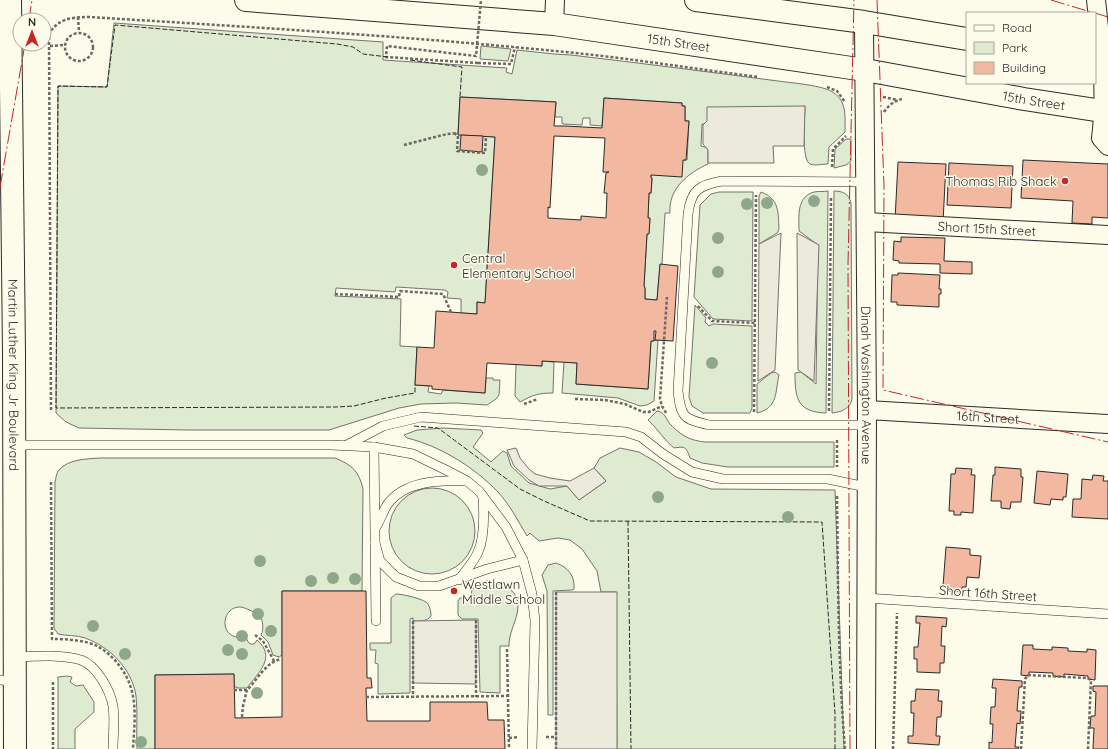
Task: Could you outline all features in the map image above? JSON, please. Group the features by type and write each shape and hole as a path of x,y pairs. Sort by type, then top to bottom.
{"main road":[{"name":"Martin Luther King Jr Boulevard","path":"10,0 5,63 7,352 13,445 7,483 14,657 7,680 15,749"},
{"name":"15th Street","path":"246,0 554,24 865,70 1024,99 1106,111"},
{"path":"696,0 864,22 966,39"}],"street":[{"path":"554,24 555,0"},
{"path":"1096,0 1106,111 1101,138 1108,146"},
{"name":"Dinah Washington Avenue","path":"864,22 867,417 866,749"},
{"name":"Short 15th Street","path":"866,222 1108,235"},
{"name":"16th Street","path":"867,417 1108,424"}],"lane":[{"path":"866,182 722,181 709,183 698,188 690,202 688,214 678,391 679,406 684,415 694,422 709,425 830,425 867,417"},
{"path":"346,445 383,426 421,417 626,432 641,437 663,454 692,472 723,479 837,480 866,487"},
{"path":"13,445 346,445 374,447 413,454 467,481 483,497 506,527 523,560 532,594 534,621 532,749"},
{"path":"374,447 376,621"},
{"path":"375,528 388,504 402,491 418,484 441,480 467,481"},
{"path":"459,580 478,551 483,533 483,497"},
{"path":"376,542 380,561 396,577 419,586 439,586 487,569 523,560"},
{"name":"Short 16th Street","path":"866,598 1108,614"},
{"path":"14,657 55,656 82,661 93,668 106,685 113,706 113,749"}],"path":[{"path":"481,0 476,56 387,46 386,57 511,64 515,47"},
{"path":"78,17 79,32"},
{"path":"52,30 64,20 78,17 346,34 566,52 759,77"},
{"path":"79,32 87,34 92,41 93,50 87,58 78,61 73,60 66,53 64,46 66,39 69,36 73,33 79,32"},
{"path":"52,46 64,46"},
{"path":"50,52 51,410"},
{"path":"825,86 837,91 845,103"},
{"path":"404,145 456,133 458,136 458,151 485,153 486,136"},
{"path":"845,749 842,717 838,589 837,438 830,439 831,181 833,149 849,134"},
{"path":"825,166 832,166"},
{"path":"754,425 756,181"},
{"path":"335,294 399,297 400,291 443,294 451,312"},
{"path":"667,293 660,399 668,416"},
{"path":"667,301 694,302 712,321 755,323"},
{"path":"524,404 538,398"},
{"path":"575,399 604,400 625,404 643,412 648,412 662,406"},
{"path":"51,482 52,639"},
{"path":"556,592 556,749"},
{"path":"893,749 897,600"},
{"path":"476,620 476,697"},
{"path":"413,621 413,697"},
{"path":"255,634 263,641 274,661"},
{"path":"507,648 509,749"},
{"path":"242,717 247,690 269,664 281,659"},
{"path":"1021,749 1025,679 1028,675 1030,675 1087,678 1091,680 1088,749"},
{"path":"53,682 53,749"},
{"path":"234,690 247,690"},
{"path":"366,697 507,696"}],"green space":[{"path":"114,23 383,42 383,60 507,68 506,72 512,74 517,50 597,58 807,85 829,90 838,97 844,110 845,132 829,147 828,164 814,165 807,161 805,155 805,106 707,121 705,124 702,124 701,146 708,150 708,164 687,177 672,196 670,213 665,213 662,264 660,265 657,300 645,299 644,286 647,234 649,233 650,219 648,218 649,193 651,193 652,179 651,175 683,160 687,160 689,121 685,121 685,106 682,106 682,103 604,98 602,126 590,125 590,118 583,118 582,125 563,124 562,117 555,117 556,102 460,97 458,134 495,137 485,303 477,302 477,314 461,313 461,299 447,298 448,292 445,290 396,287 395,292 336,288 335,296 401,299 400,346 417,347 415,385 429,386 428,392 441,394 443,390 485,393 486,378 493,378 493,380 500,380 499,395 496,399 487,405 456,403 421,404 399,408 329,430 79,428 66,422 56,413 58,86 107,87"},
{"path":"481,46 511,49 508,61 480,59"},
{"path":"846,139 851,139 851,161 846,165 834,168 835,149"},
{"path":"828,191 826,413 809,410 803,406 797,396 795,373 801,372 816,384 818,245 799,231 800,208 804,198 808,195 816,192"},
{"path":"834,191 845,194 849,197 851,203 852,399 847,408 839,412 832,413"},
{"path":"719,192 753,192 752,321 713,319 694,297 700,205 711,194"},
{"path":"761,192 772,198 777,207 779,230 777,233 759,244 759,196"},
{"path":"695,305 706,318 705,322 709,326 713,324 752,326 752,408 750,413 703,413 692,406 689,397"},
{"path":"658,340 654,401 647,405 640,406 618,398 562,393 564,362 577,363 576,384 648,389 651,341"},
{"path":"542,361 554,362 553,393 543,393 520,402 515,396 516,364 542,366"},
{"path":"775,372 779,375 776,394 772,404 764,411 757,413 757,384 771,373"},
{"path":"657,411 664,414 670,424 683,435 698,441 834,442 834,467 728,467 702,463 690,458 685,448 674,448 667,442 648,420"},
{"path":"443,428 481,430 483,433 473,447 491,462 503,451 507,453 511,466 529,483 550,489 567,486 579,500 606,481 594,468 600,458 620,448 639,452 656,462 676,477 711,489 835,490 844,749 617,749 616,592 601,592 597,571 582,549 570,540 558,538 539,541 530,533 527,536 514,513 489,483 467,466 444,452 432,446 407,438 404,435 417,430"},
{"path":"335,458 354,469 363,489 362,591 282,591 282,655 279,657 273,655 268,642 261,635 263,625 260,615 242,607 233,608 226,618 225,624 227,630 230,634 237,637 246,637 248,642 251,644 254,644 257,640 263,646 265,653 266,659 264,665 247,688 234,687 234,674 155,675 155,749 137,749 136,696 134,686 125,668 103,647 82,637 58,634 54,628 55,482 57,474 63,466 72,462 84,459"},
{"path":"432,488 448,492 462,501 471,515 475,531 471,547 462,561 448,570 432,574 416,570 402,561 393,547 389,531 393,515 402,501 416,492"},
{"path":"556,563 564,567 570,573 574,584 574,589 553,591 553,715 548,715 547,591 542,575 548,565"},
{"path":"488,581 509,589 517,598 518,604 509,646 500,646 500,693 480,692 478,619 462,619 458,615 458,601 460,598 471,597 472,589 482,582"},
{"path":"396,594 423,600 428,604 431,611 431,616 423,621 413,621 413,618 410,619 410,693 378,694 378,664 375,663 376,650 370,650 370,643 391,643 391,598"},
{"path":"58,677 72,677 70,682 76,686 83,685 94,702 94,712 75,729 75,749 58,749"}],"shaded area":[{"path":"805,106 804,146 773,146 774,163 708,163 708,150 703,144 703,125 707,121 707,107"},
{"path":"781,233 775,370 758,381 759,244"},
{"path":"797,233 819,245 814,381 798,370"},
{"path":"516,448 520,458 535,474 570,481 594,468 606,481 579,500 567,486 539,486 529,480 514,466 507,450"},
{"path":"556,592 617,592 617,749 556,749"},
{"path":"476,620 476,684 413,683 413,621"}],"building":[{"path":"460,97 556,102 554,126 602,128 604,98 682,103 682,106 685,106 685,121 689,121 686,160 683,160 682,177 651,175 651,193 649,193 648,218 650,218 649,234 647,234 644,286 645,299 657,300 660,264 678,266 673,341 655,340 656,331 654,331 654,341 651,341 648,389 576,384 577,363 542,361 542,366 487,363 485,393 432,389 432,386 415,385 417,347 434,348 436,311 477,314 477,302 485,303 495,137 458,135","holes":["554,136 605,138 603,172 609,172 606,173 604,193 607,193 606,218 581,216 581,220 548,218 548,207 550,208"]},
{"path":"461,135 483,136 482,152 460,150"},
{"name":"Thomas Rib Shack","path":"1023,160 1108,164 1108,218 1092,217 1092,224 1072,223 1073,201 1021,198"},
{"path":"898,162 946,164 943,222 895,220"},
{"path":"949,163 1013,166 1011,208 947,205"},
{"path":"901,237 945,238 944,261 972,262 972,274 940,273 940,264 899,263 899,261 893,260 894,241 901,242"},
{"path":"898,273 940,275 939,289 941,289 941,294 939,294 939,307 897,305 897,302 891,302 892,275 898,275"},
{"path":"995,467 1021,469 1021,477 1023,477 1021,502 1011,502 1010,509 1001,508 1001,501 991,501"},
{"path":"956,468 972,469 971,475 975,475 973,513 961,512 961,515 954,515 954,511 949,511 951,474 955,474"},
{"path":"1037,471 1068,474 1066,497 1063,497 1063,500 1051,499 1050,505 1034,503"},
{"path":"1093,475 1104,476 1103,481 1108,481 1108,519 1072,517 1073,499 1081,499 1082,479 1092,480"},
{"path":"946,547 970,549 970,555 981,556 979,578 967,577 966,587 962,587 962,592 947,591 947,586 943,586"},
{"path":"282,591 366,591 367,678 371,678 372,688 366,688 367,721 430,721 430,702 487,702 488,720 504,720 505,749 155,749 155,675 234,674 235,718 282,717"},
{"path":"916,616 947,618 946,627 942,626 941,646 945,646 944,663 940,663 940,673 917,672 917,659 914,659 914,647 918,647 920,623 916,623"},
{"path":"1023,645 1033,645 1033,649 1052,650 1052,647 1068,648 1068,651 1087,652 1087,649 1096,650 1095,680 1088,679 1088,676 1064,674 1064,677 1053,676 1053,673 1029,672 1029,676 1021,675"},
{"path":"993,679 1022,681 1022,687 1019,687 1017,711 1021,711 1020,724 1017,723 1015,747 1019,747 1018,749 989,749 989,742 992,743 993,724 990,724 991,707 995,707 996,688 992,688"},
{"path":"1093,686 1108,686 1108,749 1093,749 1094,728 1090,728 1091,716 1095,716 1096,692 1093,691"},
{"path":"916,689 939,690 938,701 942,701 941,717 937,717 936,736 940,736 939,745 908,743 908,736 913,736 914,713 911,713 911,701 915,701"}],"fence":[{"path":"388,57 363,54 353,47 337,44 115,25 107,87 58,86 56,408 354,406 415,393 415,385"},
{"path":"410,60 462,67 460,97"},
{"path":"414,426 438,428 520,489 590,521 822,522 835,714 835,749"},
{"path":"628,521 631,749"}],"power":[{"path":"30,12 32,0"},
{"path":"850,749 848,264 854,0"},
{"path":"877,0 884,186 883,390 1108,442"},
{"path":"1051,0 1091,12"},
{"path":"1096,13 1108,17"},
{"path":"0,187 24,52"}],"place":[{"name":"Thomas Rib Shack","path":"1065,181"},
{"name":"Central Elementary School","path":"454,265"},
{"name":"Westlawn Middle School","path":"454,591"}]}
